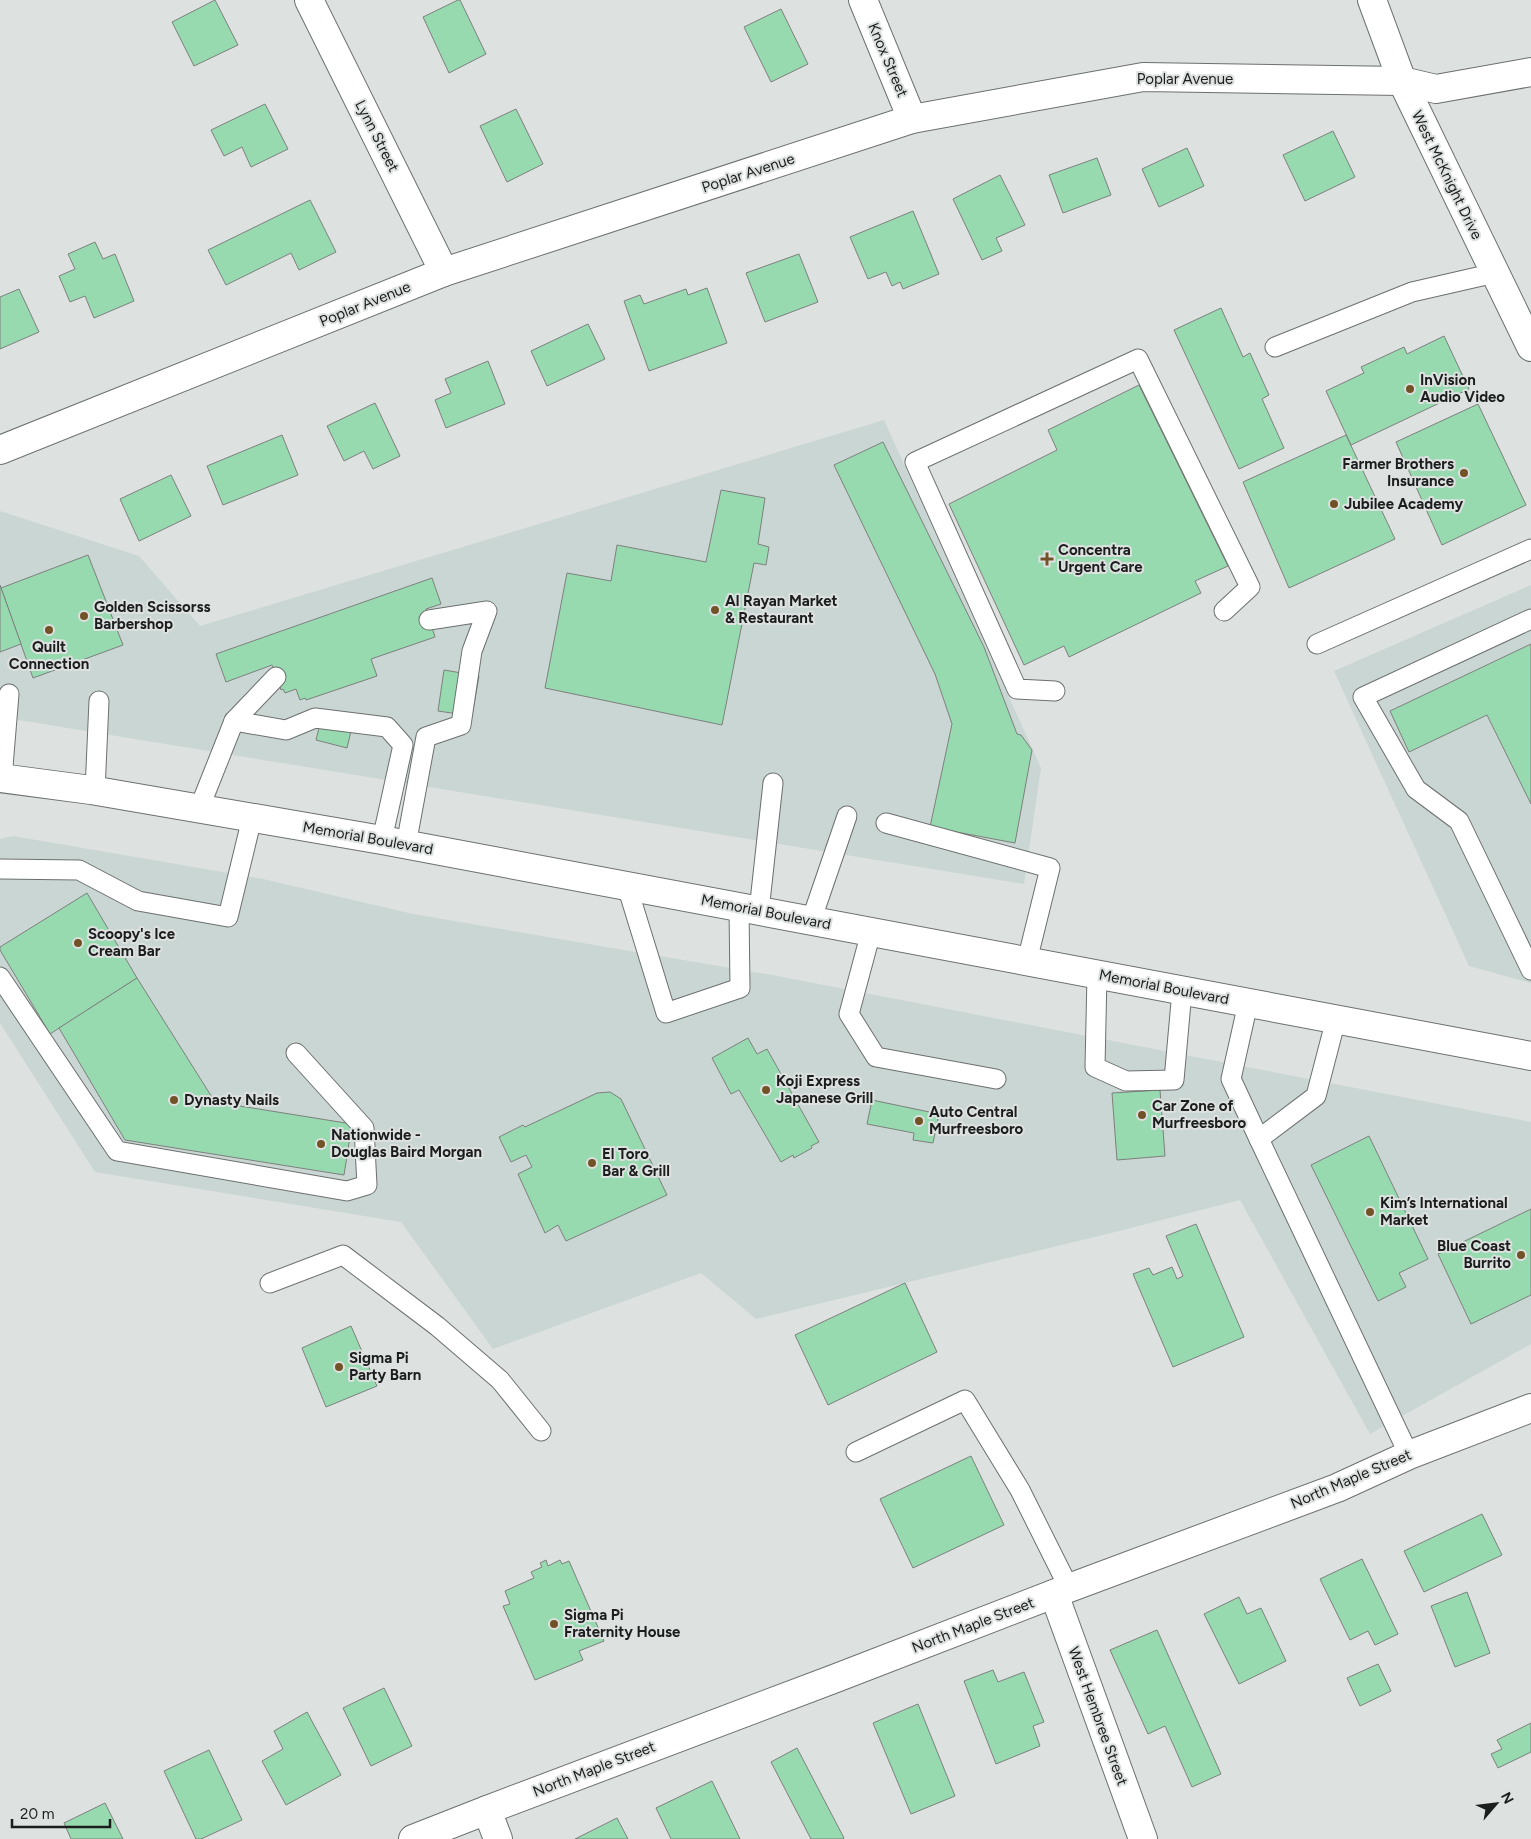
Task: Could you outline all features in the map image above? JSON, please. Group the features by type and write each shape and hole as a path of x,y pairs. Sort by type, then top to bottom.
{"street":[{"name":"Lynn Street","path":"309,0 444,272"},
{"name":"Knox Street","path":"863,0 912,119"},
{"name":"West McKnight Drive","path":"1372,0 1402,81 1531,347"},
{"name":"Poplar Avenue","path":"0,450 444,272 912,119 1143,77 1402,81 1436,89 1531,72"},
{"name":"Memorial Boulevard","path":"1,778 95,791 394,843 1531,1056"},
{"name":"North Maple Street","path":"413,1839 1337,1488 1409,1455 1531,1408"},
{"name":"West Hembree Street","path":"1062,1591 1143,1839"},
{"path":"487,1810 498,1839"}],"lane":[{"path":"1275,348 1412,292 1495,273"},
{"path":"1055,691 1017,688 915,462 1138,359 1250,587 1224,611"},
{"path":"1317,644 1531,549"},
{"path":"394,843 426,737 461,725 472,651 487,611 429,620"},
{"path":"1531,619 1363,697 1416,789 1459,821 1531,970"},
{"path":"199,809 234,721 276,677"},
{"path":"1,778 9,694"},
{"path":"95,791 99,701"},
{"path":"234,721 286,730 315,718 387,727 403,746 394,843"},
{"path":"627,886 666,1013 740,988 749,909 773,783"},
{"path":"811,920 847,816"},
{"path":"0,869 79,870 138,901 228,917 252,818"},
{"path":"886,823 1050,868 1027,961"},
{"path":"871,932 849,1014 876,1056 996,1079"},
{"path":"1097,974 1095,1067 1126,1081 1174,1080 1182,991"},
{"path":"0,977 117,1151 347,1192 366,1185 364,1128 296,1053"},
{"path":"1248,1003 1231,1079 1409,1455"},
{"path":"1260,1139 1316,1096 1336,1019"},
{"path":"270,1283 343,1255 437,1326 500,1380 541,1431"},
{"path":"856,1452 965,1400 1020,1490 1062,1591"}],"shaded area":[{"path":"884,420 1041,768 1024,884 0,717 0,511 139,556 200,626"},
{"path":"1531,585 1531,983 1469,966 1334,671"},
{"path":"13,836 263,879 413,914 772,975 1531,1122 1531,1344 1370,1434 1240,1200 756,1319 701,1273 493,1349 401,1222 95,1172 0,1023 0,839"}],"building":[{"path":"215,0 238,45 194,66 172,22"},
{"path":"460,0 486,54 449,73 423,17"},
{"path":"781,9 808,64 771,82 744,27"},
{"path":"265,104 288,149 251,167 242,147 224,156 211,130"},
{"path":"516,109 543,164 507,182 480,126"},
{"path":"1333,131 1355,177 1305,201 1283,155"},
{"path":"1187,148 1204,186 1159,207 1142,169"},
{"path":"1097,158 1111,195 1063,213 1049,175"},
{"path":"1000,175 1025,225 996,238 1002,251 982,260 953,199"},
{"path":"310,200 336,252 299,270 291,253 226,285 208,250"},
{"path":"913,211 939,274 903,289 900,282 892,286 886,272 868,279 850,237"},
{"path":"95,242 103,259 115,254 134,301 94,318 85,296 70,302 59,276 75,269 68,254"},
{"path":"799,254 818,302 765,322 746,273"},
{"path":"707,288 727,343 649,371 624,301 640,295 644,304 686,289 688,295"},
{"path":"19,289 39,332 0,349 0,297"},
{"path":"1221,308 1243,357 1250,353 1269,395 1262,399 1284,448 1239,469 1174,330"},
{"path":"588,324 605,359 547,386 531,351"},
{"path":"1444,336 1469,389 1351,445 1326,391 1364,373 1361,367 1404,347 1407,354"},
{"path":"488,361 505,404 446,428 435,400 451,393 445,379"},
{"path":"1139,385 1228,566 1195,581 1201,593 1069,657 1064,646 1024,665 949,504 1057,450 1048,430"},
{"path":"375,403 400,456 373,469 364,451 344,461 327,426"},
{"path":"1478,404 1526,505 1442,545 1396,442"},
{"path":"282,435 298,475 223,505 207,466"},
{"path":"1346,435 1395,539 1289,588 1243,482"},
{"path":"883,442 984,647 1017,734 1021,735 1032,750 1015,843 930,827 952,724 935,674 834,465"},
{"path":"171,475 191,516 139,541 120,499"},
{"path":"721,490 765,498 758,544 769,547 766,565 754,563 722,725 545,688 567,573 611,581 617,545 706,562"},
{"path":"88,555 123,645 33,678 1,588"},
{"path":"432,578 441,604 426,609 435,637 371,659 377,676 306,700 305,698 300,700 296,689 285,693 283,689 281,690 272,665 226,682 216,654"},
{"path":"0,585 21,644 0,652"},
{"path":"1531,644 1531,804 1487,715 1409,752 1390,711"},
{"path":"444,670 479,676 472,716 438,711"},
{"path":"323,712 354,718 347,748 316,740"},
{"path":"87,893 137,978 50,1034 0,947"},
{"path":"137,978 215,1102 352,1124 344,1175 125,1140 59,1028"},
{"path":"748,1038 757,1054 767,1049 819,1142 794,1158 793,1155 781,1162 739,1090 731,1094 712,1058"},
{"path":"1160,1090 1165,1156 1117,1160 1112,1093"},
{"path":"610,1092 621,1099 667,1195 566,1241 558,1225 545,1233 518,1174 532,1167 526,1155 511,1162 499,1137 523,1125 525,1127 597,1093"},
{"path":"872,1100 939,1114 933,1143 913,1140 914,1133 867,1124"},
{"name":"Kim’s International Market","path":"1369,1136 1428,1259 1399,1273 1406,1287 1378,1301 1311,1165"},
{"path":"1531,1209 1531,1295 1471,1324 1438,1254"},
{"path":"1196,1224 1244,1337 1173,1367 1133,1274 1149,1268 1153,1275 1172,1267 1177,1279 1183,1276 1166,1236"},
{"path":"905,1283 937,1352 828,1405 795,1335"},
{"name":"Sigma Pi Party Barn","path":"351,1326 377,1386 326,1407 302,1348"},
{"path":"971,1456 1004,1525 913,1568 880,1499"},
{"path":"1482,1514 1502,1555 1424,1592 1404,1551"},
{"path":"1362,1559 1398,1634 1375,1645 1368,1631 1350,1640 1320,1579"},
{"name":"Sigma Pi Fraternity House","path":"546,1560 548,1566 560,1560 562,1564 569,1561 604,1641 579,1651 583,1660 535,1680 503,1606 510,1604 505,1591 534,1578 531,1572 542,1567 540,1563"},
{"path":"1467,1592 1490,1653 1455,1667 1431,1606"},
{"path":"1239,1597 1247,1614 1261,1608 1286,1661 1239,1684 1204,1614"},
{"path":"1157,1630 1221,1774 1192,1787 1165,1726 1148,1734 1110,1650"},
{"path":"1378,1664 1391,1691 1360,1706 1347,1678"},
{"path":"993,1670 998,1682 1024,1672 1044,1722 1033,1726 1040,1746 996,1764 964,1681"},
{"path":"384,1688 412,1746 371,1766 343,1708"},
{"path":"918,1704 955,1796 911,1814 873,1723"},
{"path":"307,1712 341,1775 286,1805 262,1761 283,1749 274,1731"},
{"path":"1531,1723 1531,1752 1498,1768 1491,1754 1502,1749 1497,1740"},
{"path":"797,1748 843,1839 811,1839 771,1762"},
{"path":"209,1750 242,1820 201,1839 196,1839 164,1771"},
{"path":"712,1781 740,1839 671,1839 656,1808"},
{"path":"105,1803 123,1839 71,1839 64,1823"},
{"path":"617,1818 628,1839 575,1839"}],"place":[{"name":"InVision Audio Video","path":"1410,389"},
{"name":"Farmer Brothers Insurance","path":"1464,473"},
{"name":"Jubilee Academy","path":"1334,504"},
{"name":"Concentra Urgent Care","path":"1047,559"},
{"name":"Al Rayan Market & Restaurant","path":"715,610"},
{"name":"Golden Scissorss Barbershop","path":"84,616"},
{"name":"Quilt Connection","path":"49,630"},
{"name":"Scoopy's Ice Cream Bar","path":"78,943"},
{"name":"Koji Express Japanese Grill","path":"766,1090"},
{"name":"Dynasty Nails","path":"174,1100"},
{"name":"Car Zone of Murfreesboro","path":"1142,1115"},
{"name":"Auto Central Murfreesboro","path":"919,1121"},
{"name":"Nationwide - Douglas Baird Morgan","path":"321,1144"},
{"name":"El Toro Bar & Grill","path":"592,1163"},
{"name":"Kim’s International Market","path":"1370,1212"},
{"name":"Blue Coast Burrito","path":"1521,1255"},
{"name":"Sigma Pi Party Barn","path":"339,1367"},
{"name":"Sigma Pi Fraternity House","path":"554,1624"}]}
